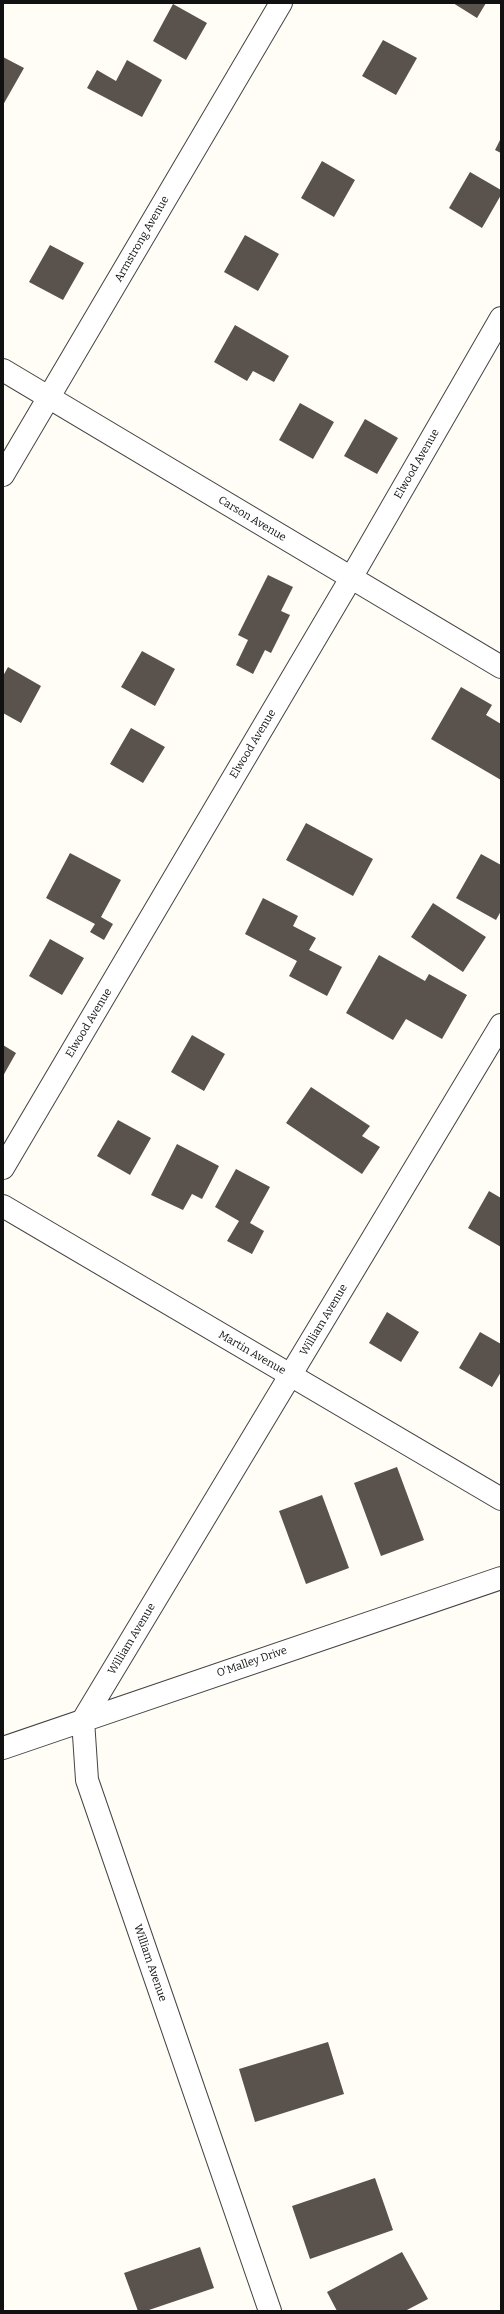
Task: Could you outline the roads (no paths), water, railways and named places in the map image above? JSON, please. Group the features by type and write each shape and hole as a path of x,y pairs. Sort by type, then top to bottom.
{"street":[{"name":"Armstrong Avenue","path":"3,475 281,3"},
{"name":"Elwood Avenue","path":"3,1168 351,578 501,318"},
{"name":"Carson Avenue","path":"3,370 501,667"},
{"name":"William Avenue","path":"270,2311 87,1780 83,1720 501,1025"},
{"name":"Martin Avenue","path":"3,1206 501,1499"},
{"name":"O'Malley Drive","path":"3,1748 501,1578"}]}
